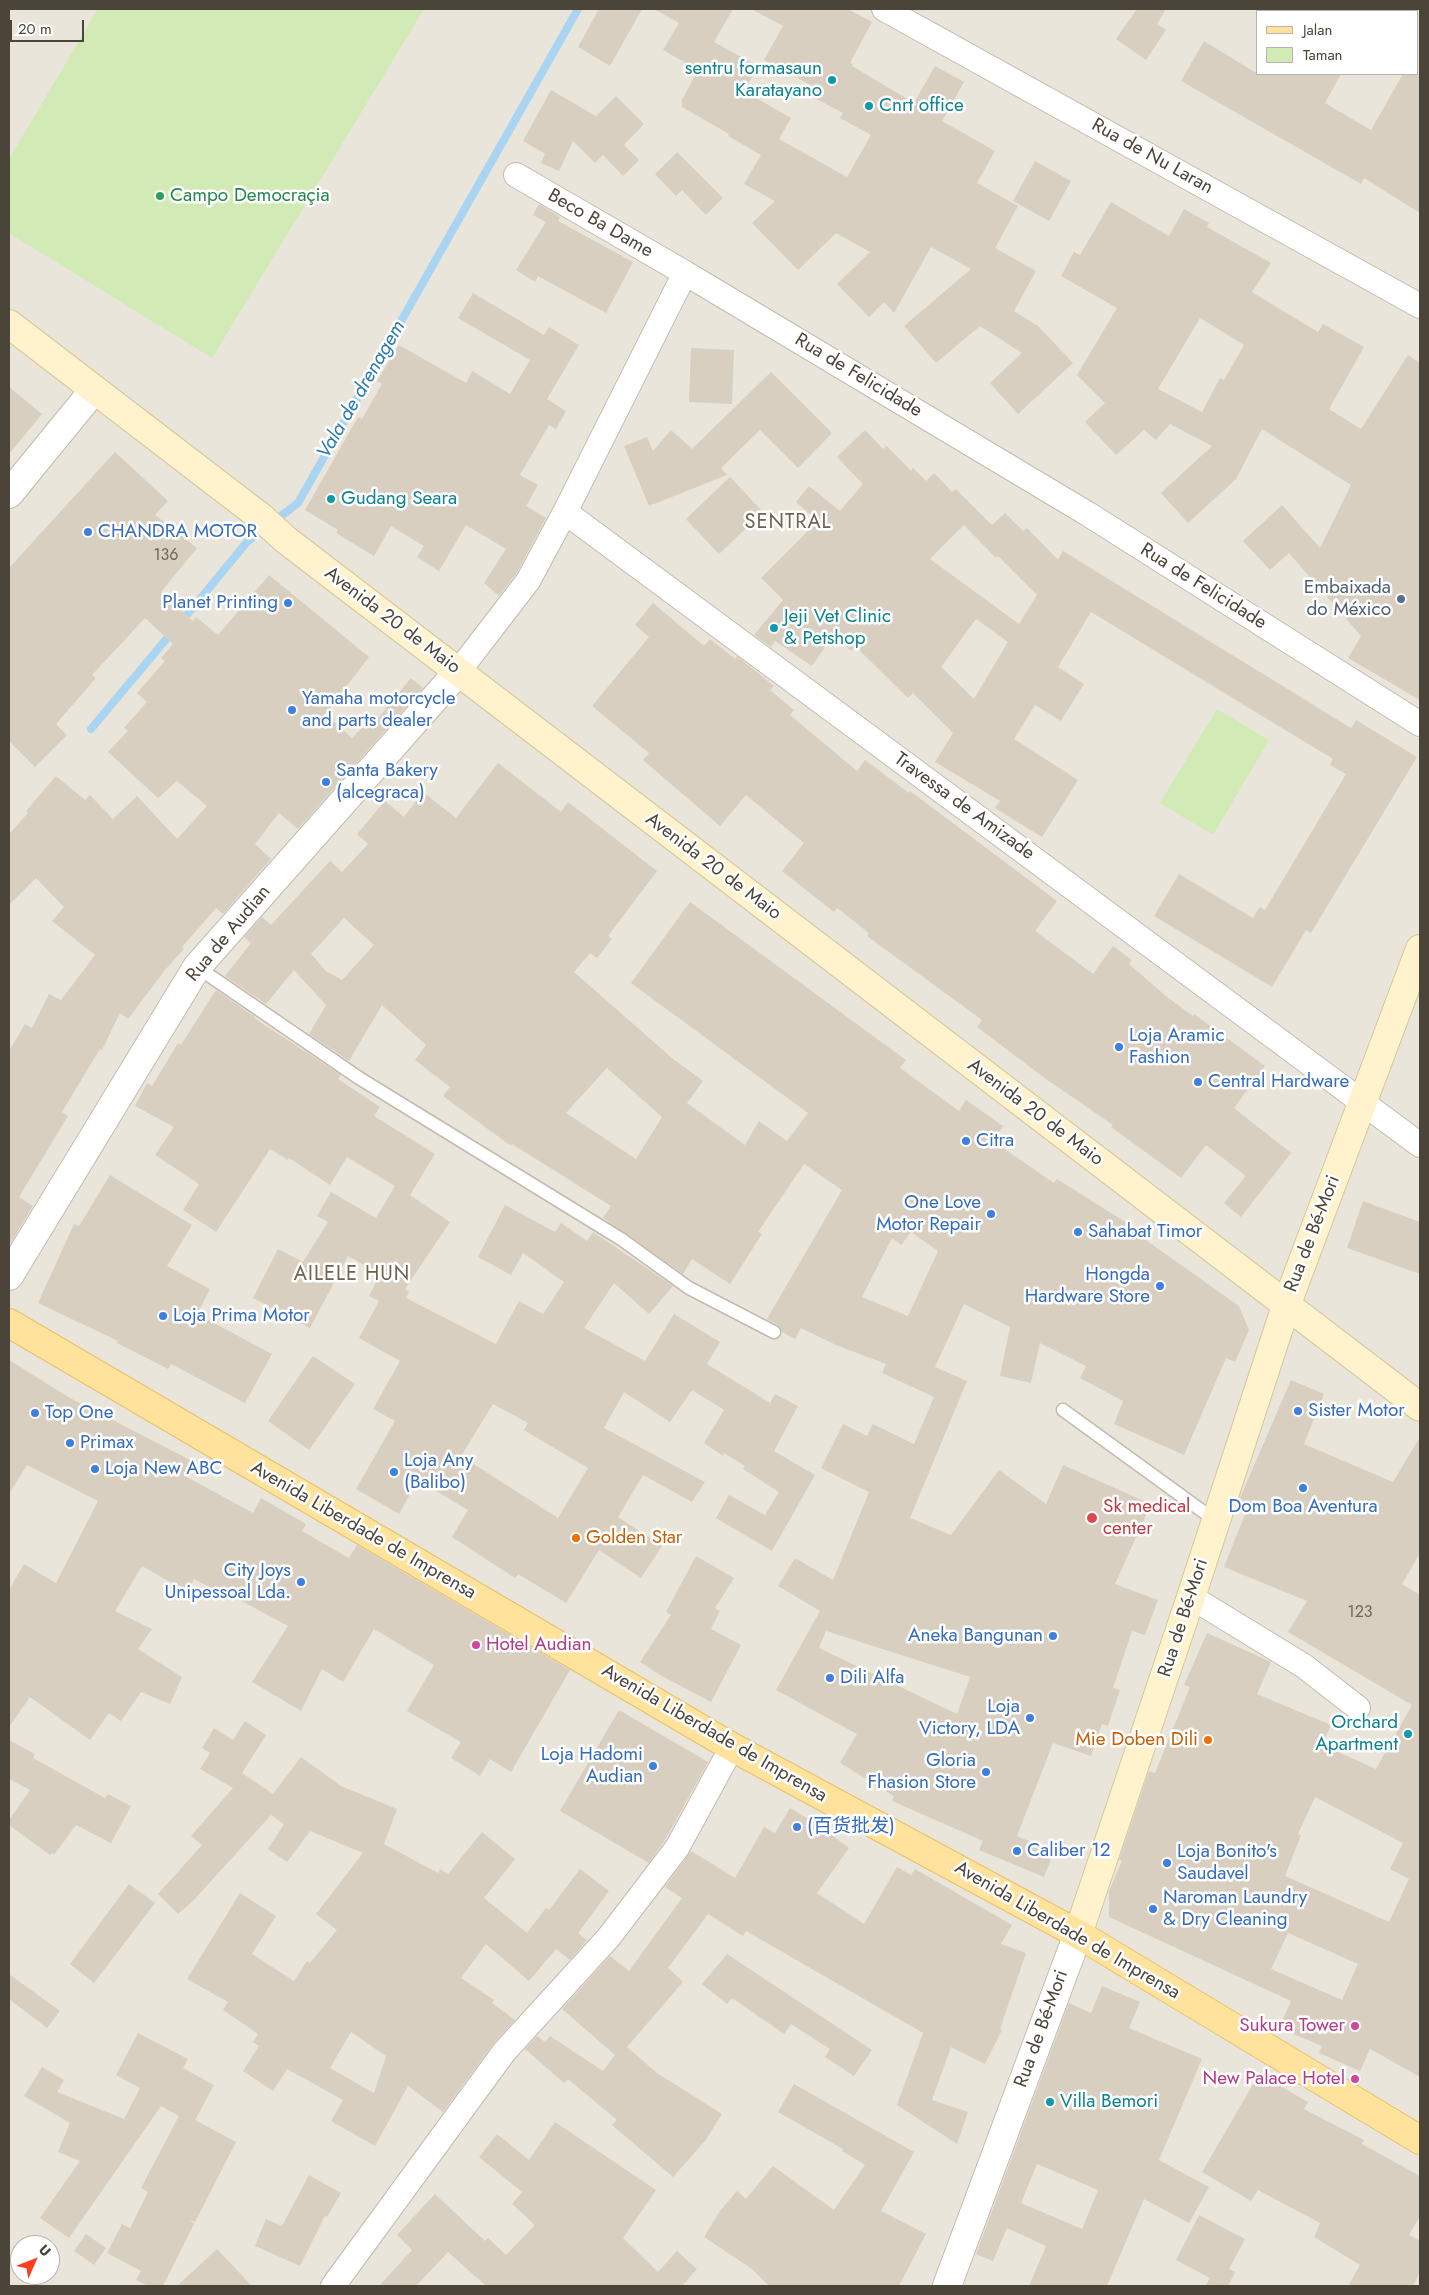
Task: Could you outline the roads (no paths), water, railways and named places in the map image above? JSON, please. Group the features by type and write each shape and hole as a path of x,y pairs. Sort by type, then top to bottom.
{"main road":[{"name":"Avenida 20 de Maio","path":"9,324 262,518 286,540 1420,1407"},
{"name":"Rua de Bé-Mori","path":"1078,1934 1192,1597 1286,1306 1420,949"},
{"name":"Avenida Liberdade de Imprensa","path":"9,1323 732,1747 1078,1934 1420,2140"}],"street":[{"name":"Rua de Nu Laran","path":"884,9 1420,306"},
{"name":"Beco Ba Dame","path":"516,175 685,273"},
{"path":"458,672 528,581 565,512 685,273"},
{"name":"Rua de Felicidade","path":"685,273 1088,514 1420,724"},
{"path":"9,494 94,390"},
{"name":"Travessa de Amizade","path":"565,512 1420,1144"},
{"name":"Rua de Audian","path":"9,1276 197,967 458,672"},
{"path":"1192,1597 1304,1666 1358,1708"},
{"path":"333,2286 504,2052 609,1936 677,1848 732,1747"},
{"name":"Rua de Bé-Mori","path":"947,2286 1078,1934"}],"lane":[{"path":"197,967 359,1078 621,1239 689,1288 774,1332"},
{"path":"1063,1410 1216,1521"}],"waterway":[{"name":"Vala de drenagem","path":"181,622 247,542 298,503 578,9"},
{"name":"Vala de drenagem","path":"91,729 173,631"}],"place":[{"name":"sentru formasaun Karatayano","path":"832,80"},
{"name":"Cnrt office","path":"869,106"},
{"name":"Campo Democraçia","path":"160,196"},
{"name":"Gudang Seara","path":"331,499"},
{"name":"CHANDRA MOTOR","path":"88,532"},
{"name":"Embaixada do México","path":"1401,599"},
{"name":"Planet Printing","path":"288,603"},
{"name":"Jeji Vet Clinic & Petshop","path":"774,628"},
{"name":"Yamaha motorcycle and parts dealer","path":"292,710"},
{"name":"Santa Bakery (alcegraca)","path":"326,782"},
{"name":"Loja Aramic Fashion","path":"1119,1047"},
{"name":"Central Hardware","path":"1198,1082"},
{"name":"Citra","path":"966,1141"},
{"name":"One Love Motor Repair","path":"991,1214"},
{"name":"Sahabat Timor","path":"1078,1232"},
{"name":"Hongda Hardware Store","path":"1160,1286"},
{"name":"Loja Prima Motor","path":"163,1316"},
{"name":"Sister Motor","path":"1298,1411"},
{"name":"Top One","path":"35,1413"},
{"name":"Primax","path":"70,1443"},
{"name":"Loja New ABC","path":"95,1469"},
{"name":"Loja Any (Balibo)","path":"394,1472"},
{"name":"Dom Boa Aventura","path":"1303,1488"},
{"name":"Sk medical center","path":"1092,1518"},
{"name":"Golden Star","path":"576,1538"},
{"name":"City Joys Unipessoal Lda.","path":"301,1582"},
{"name":"Aneka Bangunan","path":"1053,1636"},
{"name":"Hotel Audian","path":"476,1645"},
{"name":"Dili Alfa","path":"830,1678"},
{"name":"Loja Victory, LDA","path":"1030,1718"},
{"name":"Orchard Apartment","path":"1408,1734"},
{"name":"Mie Doben Dili","path":"1208,1740"},
{"name":"Loja Hadomi Audian","path":"653,1766"},
{"name":"Gloria Fhasion Store","path":"986,1772"},
{"name":"(百货批发)","path":"797,1827"},
{"name":"Caliber 12","path":"1017,1851"},
{"name":"Loja Bonito's Saudavel","path":"1167,1863"},
{"name":"Naroman Laundry & Dry Cleaning","path":"1153,1909"},
{"name":"Sukura Tower","path":"1355,2026"},
{"name":"New Palace Hotel","path":"1355,2079"},
{"name":"Villa Bemori","path":"1050,2102"}],"district":[{"name":"SENTRAL","path":"788,523"},
{"name":"AILELE HUN","path":"352,1275"}]}
